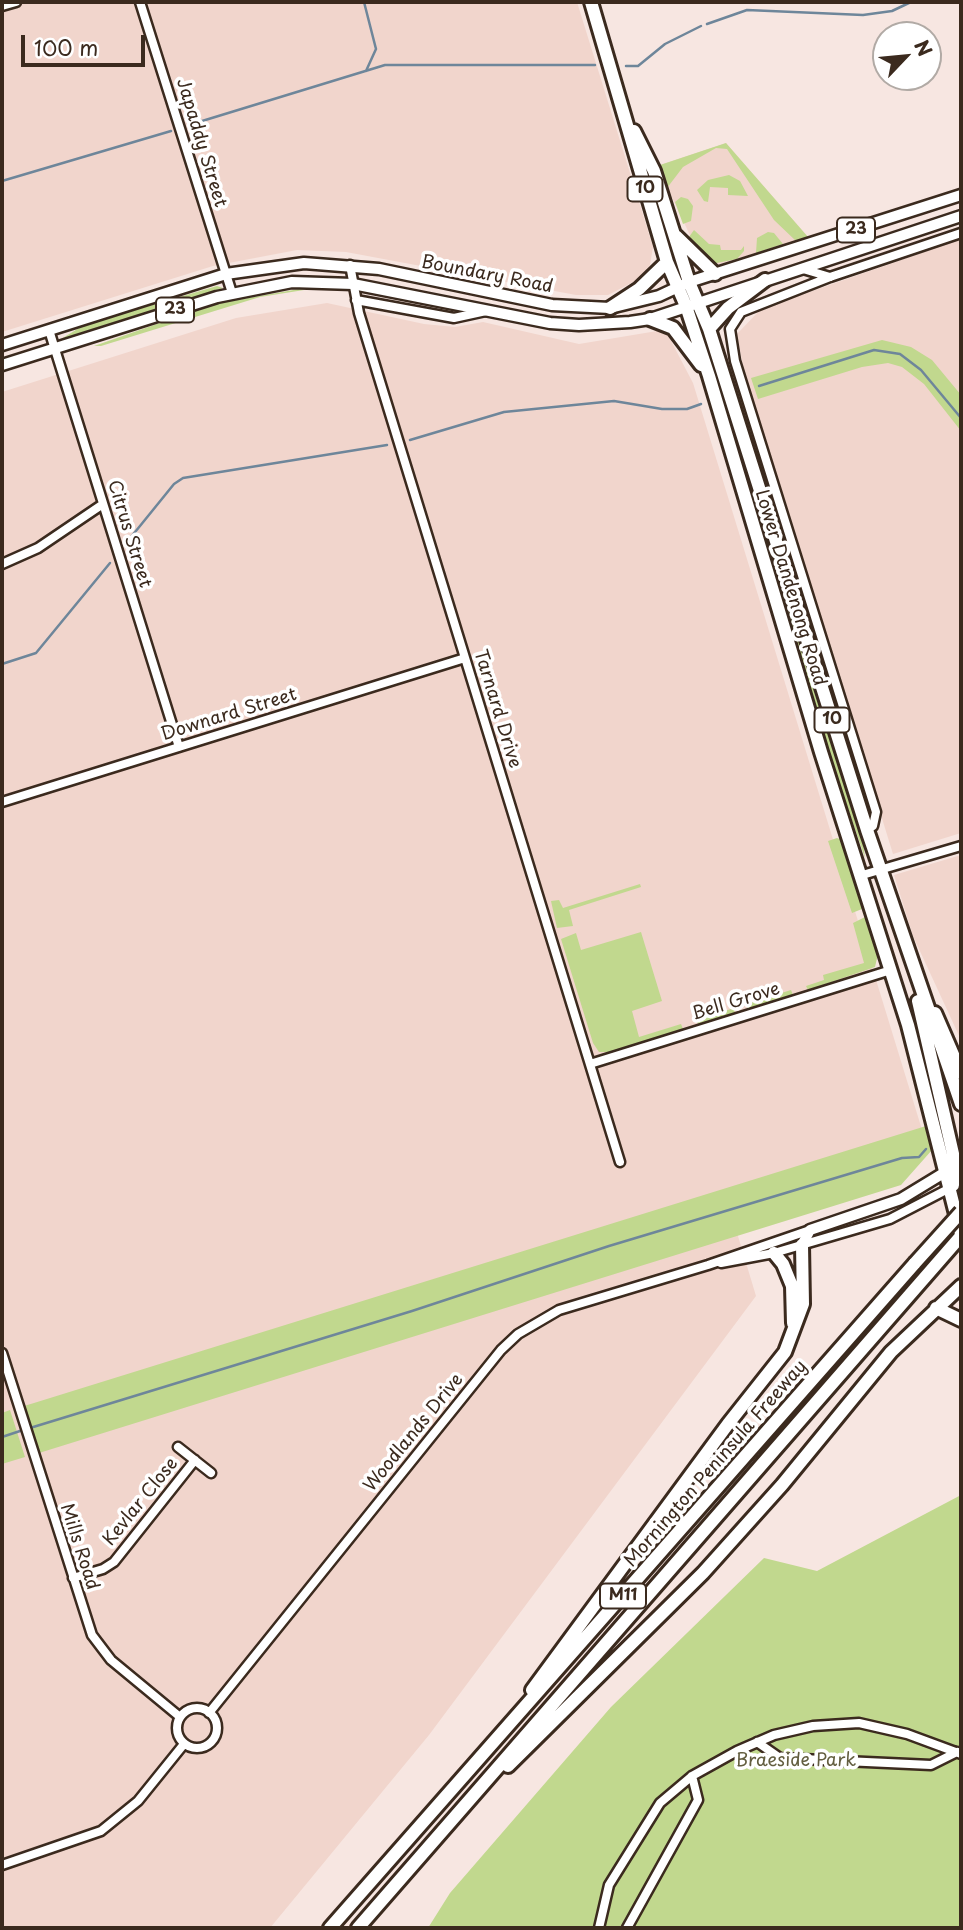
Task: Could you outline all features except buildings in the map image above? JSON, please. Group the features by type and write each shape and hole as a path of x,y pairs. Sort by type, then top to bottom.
{"highway":[{"name":"Lower Dandenong Road","path":"591,2 667,261 677,288 709,329 867,830 961,1104"},
{"name":"Lower Dandenong Road","path":"626,115 654,171 674,233 689,282 709,376 859,876 954,1164"},
{"path":"674,233 715,274"},
{"path":"610,308 639,289 667,261"},
{"path":"709,329 728,308 765,280"},
{"path":"650,319 673,328 709,376"},
{"path":"912,967 928,1053 954,1164 955,1179 950,1188 961,1235"},
{"path":"920,989 946,1032 961,1073"},
{"name":"Mornington Peninsula Freeway","path":"330,1928 961,1212"},
{"name":"Mornington Peninsula Freeway","path":"360,1928 614,1630 961,1235"},
{"path":"477,1763 728,1424 775,1366 792,1338 803,1304 802,1245"},
{"path":"774,1253 783,1264 792,1286 792,1338"},
{"path":"360,1928 501,1772 739,1534 891,1352 961,1286"},
{"path":"936,1308 961,1320"}],"main road":[{"name":"Boundary Road","path":"2,345 226,274 282,264 350,265 539,303 610,308 633,304 689,282 961,195"},
{"name":"Boundary Road","path":"2,365 232,293 292,282 353,284 486,311 579,325 650,319 961,216"},
{"name":"Woodlands Drive","path":"810,1230 901,1199 954,1164"},
{"path":"802,1245 810,1230"}],"street":[{"path":"2,6 16,2"},
{"name":"Japaddy Street","path":"140,2 232,293"},
{"path":"802,268 830,278 961,233"},
{"name":"Tarnard Drive","path":"350,265 356,300 620,1162"},
{"name":"Lower Dandenong Road","path":"830,278 741,312 730,329 731,347 876,812 873,826 867,830"},
{"name":"Boundary Road","path":"356,300 454,318 486,311"},
{"name":"Citrus Street","path":"49,330 179,747"},
{"path":"719,359 739,373"},
{"path":"2,564 38,548 103,504"},
{"name":"Downard Street","path":"2,802 466,658"},
{"path":"859,876 961,846"},
{"name":"Bell Grove","path":"590,1064 891,970"},
{"name":"Woodlands Drive","path":"708,1265 774,1253 894,1217 950,1188"},
{"name":"Woodlands Drive","path":"209,1713 493,1360 518,1334 559,1310 708,1265 810,1230"},
{"name":"Mills Road","path":"2,1353 92,1635 111,1660 180,1717"},
{"name":"Kevlar Close","path":"178,1447 211,1473"},
{"name":"Kevlar Close","path":"73,1578 103,1569 114,1562 195,1460"},
{"path":"196,1708 209,1713 217,1729 212,1741 195,1748 184,1744 177,1734 180,1717 196,1708"},
{"path":"599,1928 609,1885 633,1842 660,1803 692,1776 757,1742 813,1726 859,1724 907,1734 959,1753"},
{"path":"757,1742 780,1759 931,1765 959,1753"},
{"path":"2,1865 102,1831 138,1801 184,1744"},
{"path":"627,1928 698,1800 692,1776"}],"shaded area":[{"path":"2,2 577,2 653,247 650,265 643,277 608,295 576,295 346,252 297,250 213,266 2,332"},
{"path":"726,143 808,237 717,265 697,250 657,166"},
{"path":"961,239 961,833 893,854 744,372 737,334 761,309"},
{"path":"327,303 424,324 455,327 483,322 579,344 663,330 669,337 693,383 923,1133 725,1193 756,1296 429,1735 270,1928 2,1928 2,392 236,318"},
{"path":"961,855 961,1040 913,936 894,875"}],"green space":[{"path":"726,143 808,237 796,241 774,220 727,149 716,148 683,167 667,188 657,166"},
{"path":"729,175 740,181 748,196 728,195 728,188 710,187 708,202 704,201 697,190 708,180"},
{"path":"681,197 688,199 693,206 691,221 683,224 675,202"},
{"path":"694,230 709,244 720,245 721,250 741,250 744,246 744,251 737,259 712,264 689,237"},
{"path":"768,232 774,233 783,244 756,253 757,238"},
{"path":"217,286 223,288 61,339 84,325"},
{"path":"304,290 260,297 94,346 214,304"},
{"path":"882,340 911,347 932,360 961,395 961,431 924,384 902,367 888,363 862,367 758,399 751,378"},
{"path":"748,468 862,834 865,858 815,713 753,510"},
{"path":"837,838 843,840 863,904 862,909 852,913 828,841"},
{"path":"640,884 641,887 569,910 573,926 557,928 551,901 559,900 563,908"},
{"path":"865,917 878,954 875,967 808,990 806,986 824,980 823,975 864,963 853,923"},
{"path":"641,932 662,1001 632,1011 639,1037 681,1024 683,1029 609,1052 599,1052 593,1043 561,939 576,933 581,950"},
{"path":"791,990 793,995 748,1009 746,1004"},
{"path":"734,1008 735,1013 698,1025 697,1020"},
{"path":"926,1126 932,1150 901,1185 39,1453 36,1449 24,1406"},
{"path":"10,1410 25,1457 2,1464 2,1413"},
{"name":"Braeside Park","path":"961,1495 961,1928 428,1928 450,1893 611,1707 764,1558 817,1571"}],"waterway":[{"path":"364,2 376,49 366,71"},
{"path":"707,24 747,10 863,15 892,11 911,2"},
{"path":"626,66 638,66 665,44 701,26"},
{"path":"189,125 385,65 595,65"},
{"path":"2,181 171,131"},
{"path":"759,386 874,350 900,354 921,370 961,418"},
{"path":"410,440 504,412 614,401 662,409 687,409 701,404"},
{"path":"127,542 174,484 183,478 387,445"},
{"path":"2,664 36,653 110,563"},
{"path":"30,1428 412,1311 609,1246 902,1158 919,1157 926,1149"},
{"path":"2,1437 23,1430"}]}
